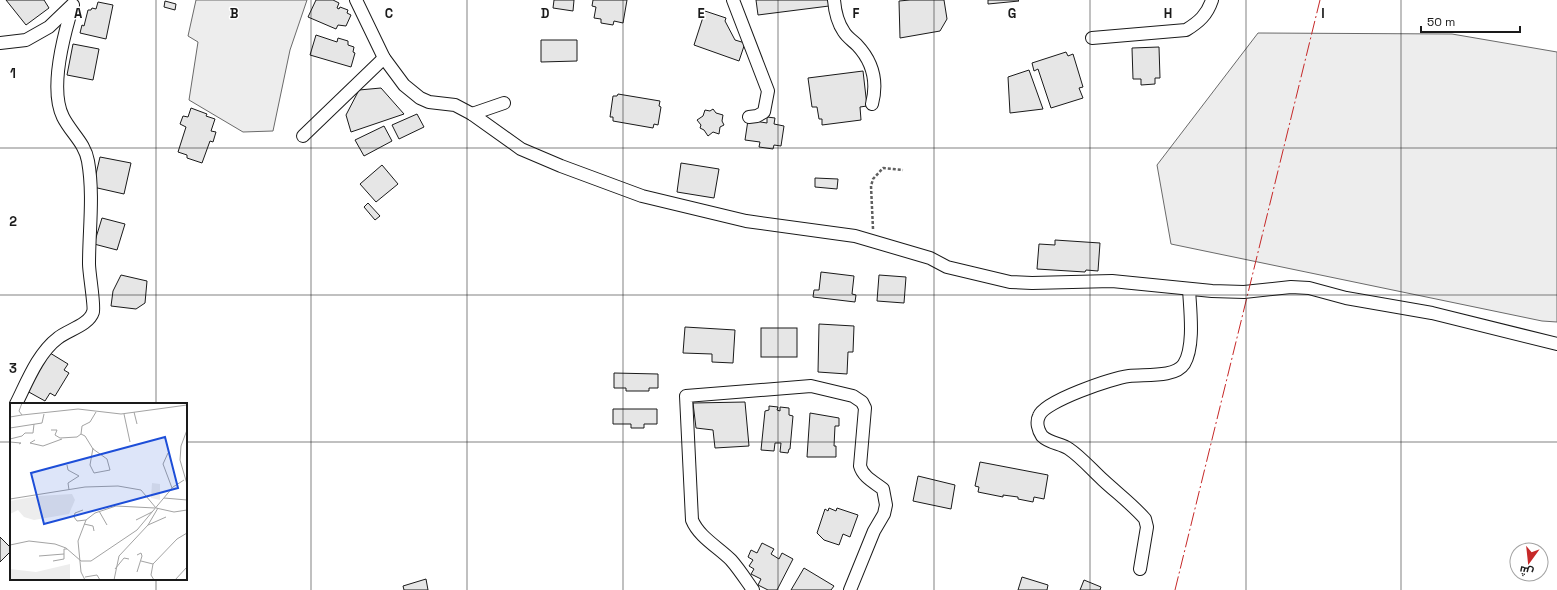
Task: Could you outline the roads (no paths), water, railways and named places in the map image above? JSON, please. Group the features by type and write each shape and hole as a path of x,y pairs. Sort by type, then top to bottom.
{"street":[{"path":"356,0 384,58 404,85 420,98 429,102 455,105 472,114 522,149 562,166 642,196 746,221 855,236 930,258 947,267 1010,282 1032,283 1112,281 1212,291 1244,292 1291,287 1309,288 1346,298 1432,313 1557,344"},
{"path":"733,0 768,91 764,112 758,116 749,117"},
{"path":"834,0 836,16 844,33 868,58 875,75 875,92 872,104"},
{"path":"1092,38 1186,30 1199,22 1208,10 1212,0"},
{"path":"0,43 26,40 49,27 75,2"},
{"path":"16,403 32,372 49,346 57,338 89,318 94,308 90,287 89,264 91,180 88,160 84,147 64,118 60,108 58,94 63,36 75,2"},
{"path":"303,136 384,58"},
{"path":"472,114 504,103"},
{"path":"1140,569 1148,527 1145,520 1070,449 1050,442 1042,435 1038,429 1037,421 1039,414 1046,407 1076,392 1128,376 1158,375 1173,372 1181,367 1188,351 1191,329 1189,289"},
{"path":"753,590 732,562 708,538 700,534 692,520 686,396 811,386 853,396 862,402 865,408 865,417 860,466 862,472 867,477 883,489 886,505 850,590"}]}
